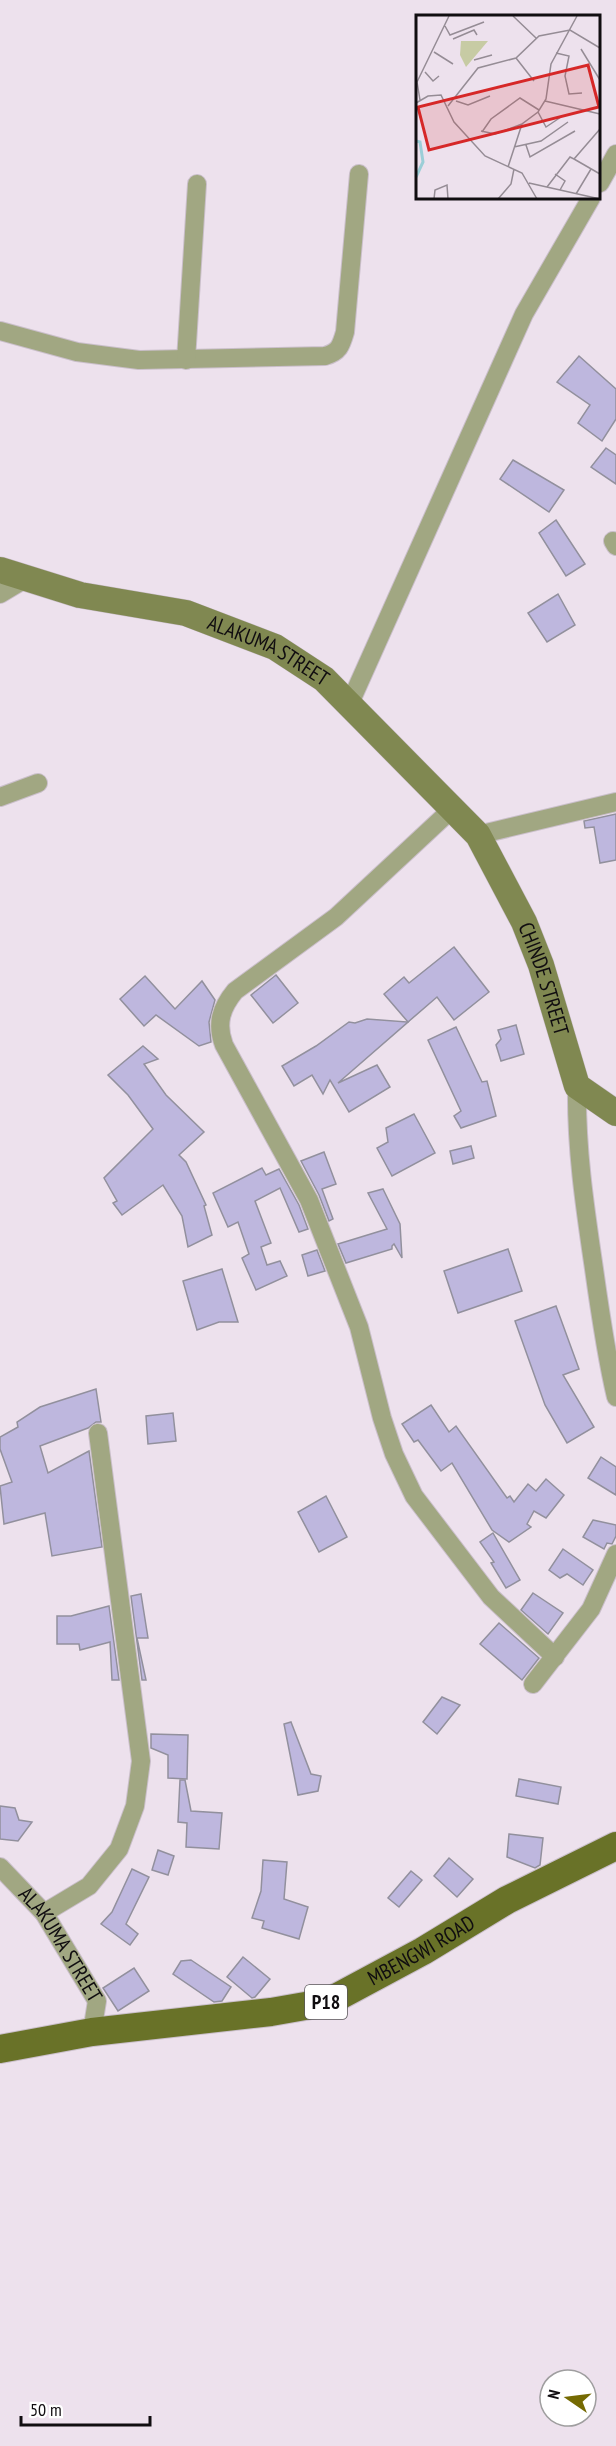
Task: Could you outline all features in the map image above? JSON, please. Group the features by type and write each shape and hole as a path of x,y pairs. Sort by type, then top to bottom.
{"main road":[{"name":"MBENGWI ROAD","path":"0,2049 92,2032 271,2013 328,2002 423,1951 507,1900 616,1846"}],"street":[{"path":"601,181 616,154"},
{"path":"0,331 77,352 140,360 325,356 336,353 342,346 345,332 359,174"},
{"path":"186,360 197,184"},
{"path":"350,704 524,314 590,200"},
{"name":"ALAKUMA STREET","path":"0,570 80,595 186,613 275,647 324,679 478,835"},
{"path":"0,594 25,579"},
{"path":"0,797 38,783"},
{"path":"478,835 616,802"},
{"path":"451,810 336,917 235,991 225,1004 219,1032 309,1200 359,1327 382,1418 394,1454 414,1496 491,1597 555,1657"},
{"name":"CHINDE STREET","path":"478,835 524,922 541,965 577,1086"},
{"path":"577,1086 616,1113"},
{"path":"577,1086 576,1134 581,1183 608,1365 616,1396"},
{"path":"44,1913 89,1886 119,1849 135,1806 141,1761 98,1433"},
{"path":"533,1684 591,1609 616,1554"},
{"name":"ALAKUMA STREET","path":"0,1867 44,1913 97,2001 92,2032"}],"building":[{"path":"579,356 616,389 616,419 602,441 578,423 590,405 557,382"},
{"path":"606,448 616,455 616,484 591,467"},
{"path":"513,460 564,490 549,512 500,479"},
{"path":"556,520 585,564 566,576 539,533"},
{"path":"558,594 575,625 547,642 528,613"},
{"path":"616,814 616,860 600,863 594,827 585,828 584,821"},
{"path":"454,947 489,992 454,1020 437,997 408,1022 384,994 404,977 409,983"},
{"path":"276,975 298,1003 273,1023 251,995"},
{"path":"145,976 175,1009 202,981 215,1000 209,1022 211,1042 199,1046 156,1015 144,1026 120,999"},
{"path":"367,1019 408,1022 338,1083 377,1065 390,1087 349,1112 330,1080 323,1094 312,1075 294,1086 282,1066 316,1046 349,1022 355,1023"},
{"path":"516,1025 524,1054 501,1061 496,1045 501,1039 498,1030"},
{"path":"456,1027 482,1082 487,1081 496,1116 461,1128 454,1116 461,1111 428,1040"},
{"path":"143,1046 158,1059 144,1064 166,1095 204,1132 179,1155 186,1162 206,1205 204,1206 212,1235 188,1247 182,1216 163,1185 122,1215 113,1203 117,1201 104,1178 153,1129 128,1095 108,1075"},
{"path":"414,1114 435,1153 392,1176 377,1148 388,1142 386,1128"},
{"path":"471,1146 474,1158 453,1164 450,1151"},
{"path":"324,1152 336,1184 322,1189 333,1219 329,1221 319,1195 301,1161"},
{"path":"262,1168 266,1175 279,1169 299,1205 308,1229 299,1232 280,1188 255,1201 271,1243 261,1247 267,1265 280,1261 287,1276 256,1290 242,1258 249,1254 238,1222 228,1227 213,1193"},
{"path":"383,1189 400,1224 402,1258 394,1244 392,1249 346,1263 338,1244 387,1229 368,1193"},
{"path":"508,1249 522,1291 458,1313 444,1271"},
{"path":"317,1250 325,1271 308,1276 302,1255"},
{"path":"222,1269 238,1322 219,1322 197,1330 183,1281"},
{"path":"556,1306 579,1369 563,1375 594,1427 567,1443 545,1405 515,1321"},
{"path":"96,1389 101,1422 96,1422 88,1428 40,1446 48,1473 89,1451 102,1547 52,1556 45,1513 4,1524 0,1486 12,1482 0,1449 0,1437 18,1427 17,1422 40,1407"},
{"path":"431,1405 449,1432 456,1426 507,1498 510,1496 514,1502 528,1484 536,1491 546,1479 564,1495 546,1518 534,1511 527,1524 531,1527 509,1542 492,1530 452,1463 441,1471 418,1440 414,1442 402,1424"},
{"path":"173,1413 176,1441 148,1444 146,1416"},
{"path":"601,1457 616,1467 616,1495 588,1478"},
{"path":"326,1496 347,1537 319,1552 298,1512"},
{"path":"593,1520 616,1525 616,1536 612,1544 607,1543 604,1549 583,1537"},
{"path":"493,1533 520,1580 506,1588 491,1563 494,1562 480,1542"},
{"path":"563,1549 593,1570 583,1585 567,1574 560,1578 549,1570"},
{"path":"533,1593 563,1613 548,1634 521,1610"},
{"path":"141,1594 148,1638 137,1638 146,1680 142,1680 131,1596"},
{"path":"109,1606 119,1680 112,1680 110,1642 80,1650 79,1644 57,1644 57,1616 71,1616"},
{"path":"499,1623 539,1658 522,1680 480,1644"},
{"path":"442,1697 460,1705 437,1734 423,1722"},
{"path":"291,1722 311,1774 321,1776 318,1791 298,1795 284,1724"},
{"path":"151,1734 188,1735 187,1779 168,1778 168,1755 151,1748"},
{"path":"519,1779 561,1787 558,1804 516,1796"},
{"path":"180,1780 185,1780 191,1811 222,1813 219,1849 186,1847 187,1823 178,1822"},
{"path":"0,1806 15,1808 19,1820 32,1822 18,1841 0,1839"},
{"path":"509,1834 543,1838 540,1865 535,1868 507,1857"},
{"path":"158,1850 174,1856 168,1875 152,1870"},
{"path":"449,1858 473,1879 457,1897 434,1876"},
{"path":"263,1860 287,1862 284,1899 308,1907 299,1939 262,1928 264,1921 252,1918 261,1891"},
{"path":"132,1869 149,1877 126,1924 138,1934 130,1945 101,1924 112,1912"},
{"path":"411,1871 422,1880 399,1907 388,1898"},
{"path":"243,1957 270,1979 252,1998 227,1977"},
{"path":"191,1960 231,1987 222,2001 214,2002 173,1974 181,1961"},
{"path":"134,1968 149,1991 118,2011 103,1988"}]}
